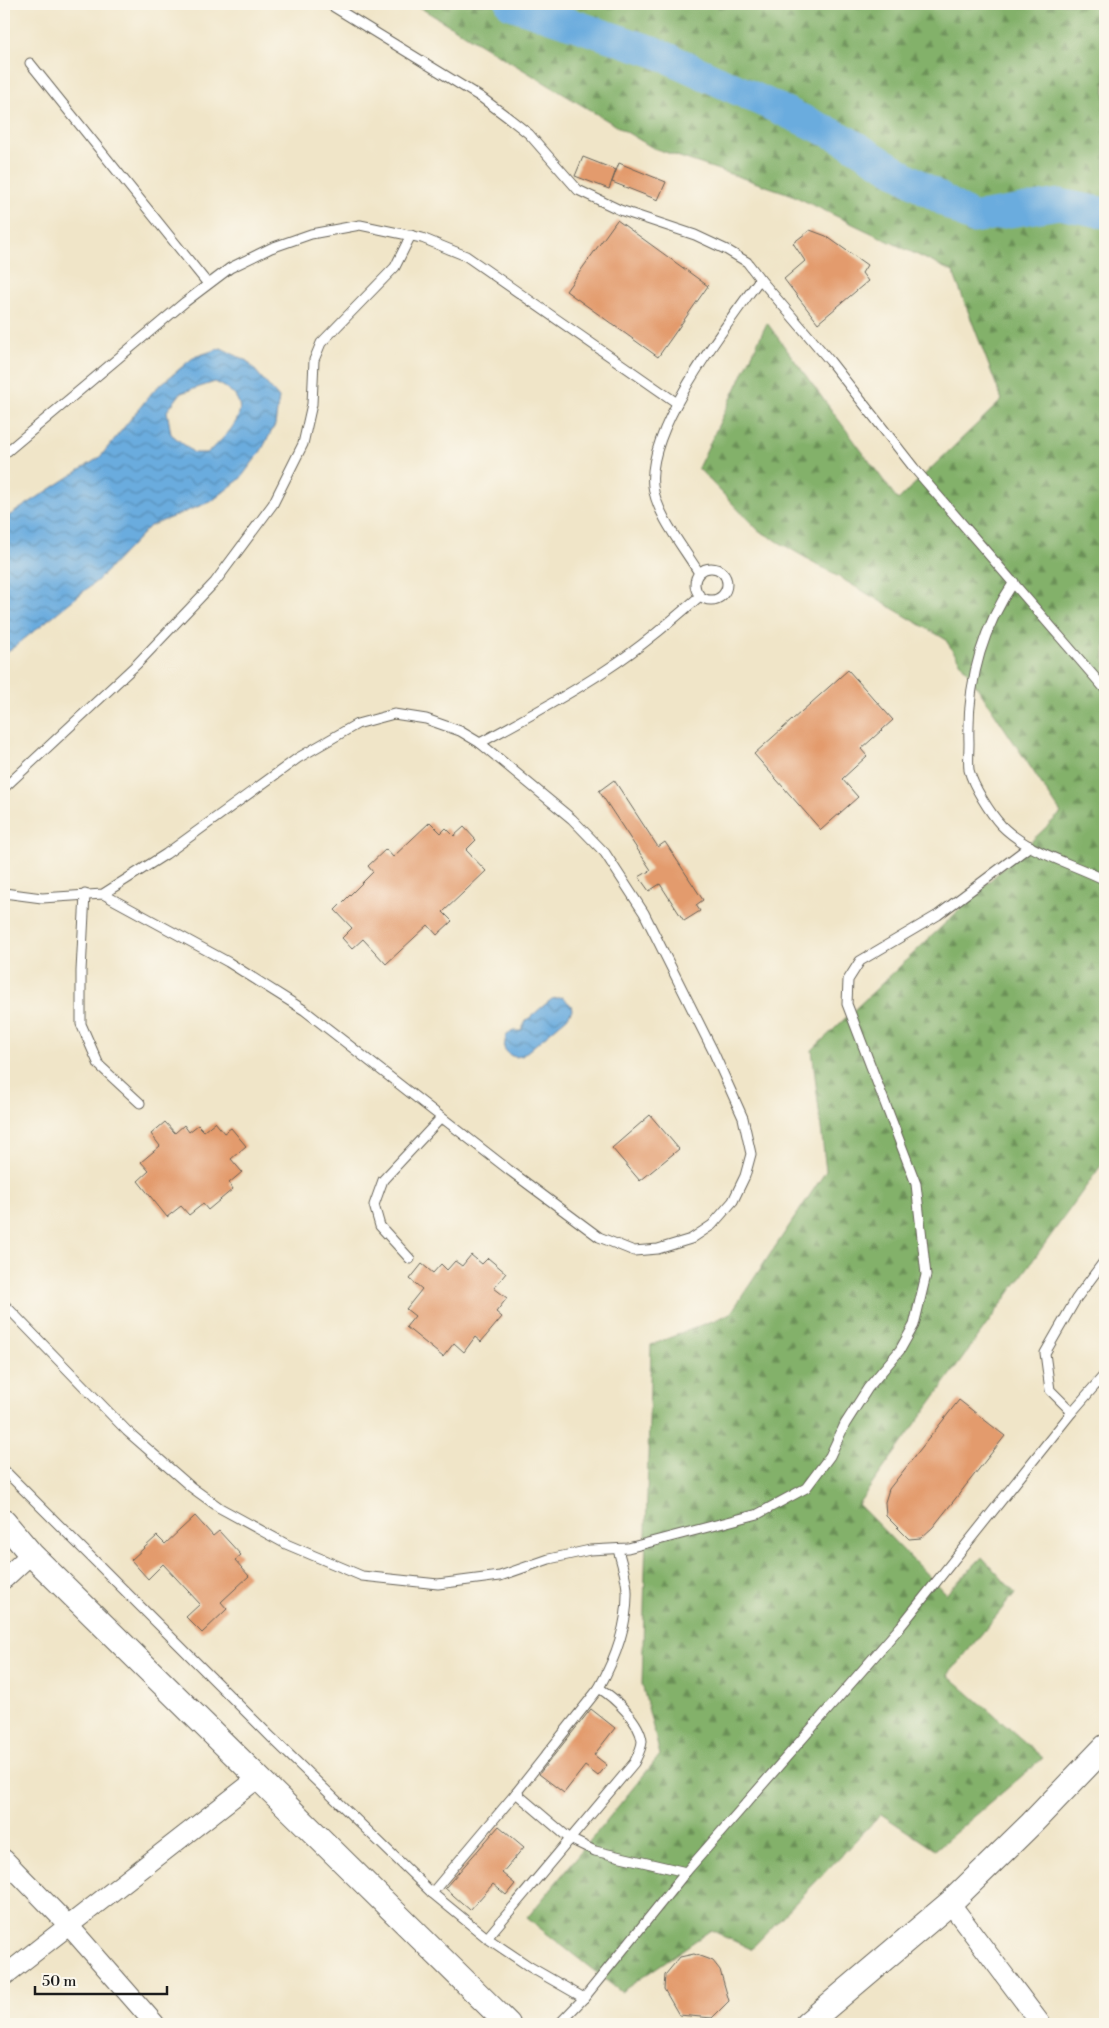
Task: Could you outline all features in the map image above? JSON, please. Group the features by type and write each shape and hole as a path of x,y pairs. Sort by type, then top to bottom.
{"street":[{"path":"4,1522 31,1554 508,2024"},
{"path":"4,1579 31,1554"},
{"path":"808,2024 950,1903 1031,1824 1105,1747"},
{"path":"4,1976 70,1927 258,1778"},
{"path":"4,1859 70,1927 155,2024"},
{"path":"950,1903 1041,2024"}],"lane":[{"path":"329,4 482,98 530,134 578,190 620,210 695,235 748,262 830,361 914,468 1105,689"},
{"path":"30,63 208,284"},
{"path":"4,454 208,284 230,268 271,248 311,234 360,224 422,238 466,256 677,403"},
{"path":"4,788 137,664 216,582 267,512 303,444 312,404 314,360 321,343 395,267 411,236"},
{"path":"699,573 658,506 653,485 655,464 660,444 677,403 723,331 760,278"},
{"path":"708,568 718,569 726,576 728,586 723,595 714,600 700,596 695,582 699,573 708,568"},
{"path":"1014,582 987,629 973,674 968,725 970,770 985,804 1002,826 1030,846 1105,880"},
{"path":"480,743 568,695 606,670 639,647 700,596"},
{"path":"4,893 42,898 103,894 228,962 304,1010 441,1118 599,1237 634,1251 658,1249 691,1239 712,1225 733,1201 745,1176 751,1154 743,1118 713,1051 644,913 604,853 572,819 480,743 460,731 426,720 394,714 357,724 298,758 166,854 103,894"},
{"path":"4,1304 127,1431 191,1487 220,1508 286,1544 362,1576 438,1584 500,1576 549,1559 590,1550 628,1548 758,1514 806,1488 830,1456 845,1424 868,1388 900,1350 914,1325 926,1275 916,1184 847,1004 848,980 860,961 938,916 1030,846"},
{"path":"85,894 81,971 81,1024 100,1065 140,1103"},
{"path":"410,1259 380,1226 374,1205 383,1180 441,1118"},
{"path":"1072,1412 1050,1390 1045,1353 1076,1299 1105,1260"},
{"path":"559,2024 584,1998 686,1872 901,1626 1072,1412 1105,1374"},
{"path":"4,1470 272,1738 432,1893 487,1938 530,1967 584,1998"},
{"path":"432,1893 516,1793 599,1688 620,1642 628,1594 618,1548"},
{"path":"487,1938 634,1764 642,1743 637,1725 614,1698 599,1688"},
{"path":"516,1793 570,1839 595,1851 686,1872"}],"green space":[{"path":"414,4 1105,4 1105,1160 858,1504 946,1594 982,1557 1015,1593 948,1675 1043,1758 935,1850 881,1814 751,1949 711,1930 621,1992 527,1918 660,1755 642,1684 651,1345 730,1314 826,1171 812,1050 1061,813 945,639 758,530 698,468 767,323 898,500 1002,400 953,272 790,194 653,148"}],"water":[{"path":"221,348 247,361 279,398 275,425 261,451 240,479 212,501 150,526 98,580 4,655 4,519 100,457 154,390 194,357","holes":["215,382 229,390 237,399 240,408 238,417 226,435 207,453 194,453 171,434 167,411 181,393"]},
{"path":"562,997 571,1005 572,1010 567,1018 522,1056 511,1056 504,1048 506,1036 512,1031 521,1031 526,1021 542,1007 552,999"}],"building":[{"path":"583,157 616,170 609,189 575,176"},
{"path":"619,163 666,182 658,200 612,182"},
{"path":"617,220 708,286 658,357 566,291"},
{"path":"810,230 826,236 867,265 862,273 868,281 818,323 784,279 805,261 793,243"},
{"path":"848,670 893,720 861,749 867,756 842,779 858,797 821,830 754,754"},
{"path":"614,780 658,847 665,842 703,900 696,905 700,911 684,921 660,884 649,891 639,877 651,870 599,791"},
{"path":"430,822 441,833 446,828 454,836 464,827 476,840 466,850 486,871 443,912 452,921 437,935 428,925 386,964 363,939 352,949 342,938 352,928 335,910 373,872 368,866 386,849 393,857"},
{"path":"650,1115 679,1149 640,1181 612,1148"},
{"path":"165,1122 175,1133 184,1125 189,1132 198,1125 204,1131 215,1122 224,1133 231,1128 246,1146 231,1159 242,1172 229,1183 233,1189 208,1210 203,1204 189,1215 181,1206 167,1217 138,1181 149,1171 141,1162 160,1146 151,1134"},
{"path":"471,1255 482,1264 488,1258 506,1273 494,1288 507,1298 496,1312 502,1317 481,1342 475,1337 464,1352 454,1343 443,1357 406,1327 415,1316 406,1309 422,1289 410,1279 422,1264 433,1273 441,1264 447,1270 455,1261 462,1266"},
{"path":"959,1400 1005,1436 933,1527 921,1538 909,1539 886,1516 885,1502 889,1489"},
{"path":"195,1516 213,1536 219,1531 241,1555 235,1560 249,1576 221,1602 227,1609 202,1633 186,1617 200,1604 163,1564 148,1579 131,1560 157,1536 165,1544"},
{"path":"591,1709 615,1728 594,1755 607,1765 598,1776 585,1766 564,1793 539,1774"},
{"path":"499,1826 524,1847 502,1873 515,1884 506,1895 493,1884 470,1910 445,1888"},
{"path":"694,1954 713,1961 720,1970 729,2001 712,2018 679,2015 664,1989 665,1975 680,1957"}],"waterway":[{"path":"511,4 655,52 840,137 973,218 1059,204 1105,213"}]}
